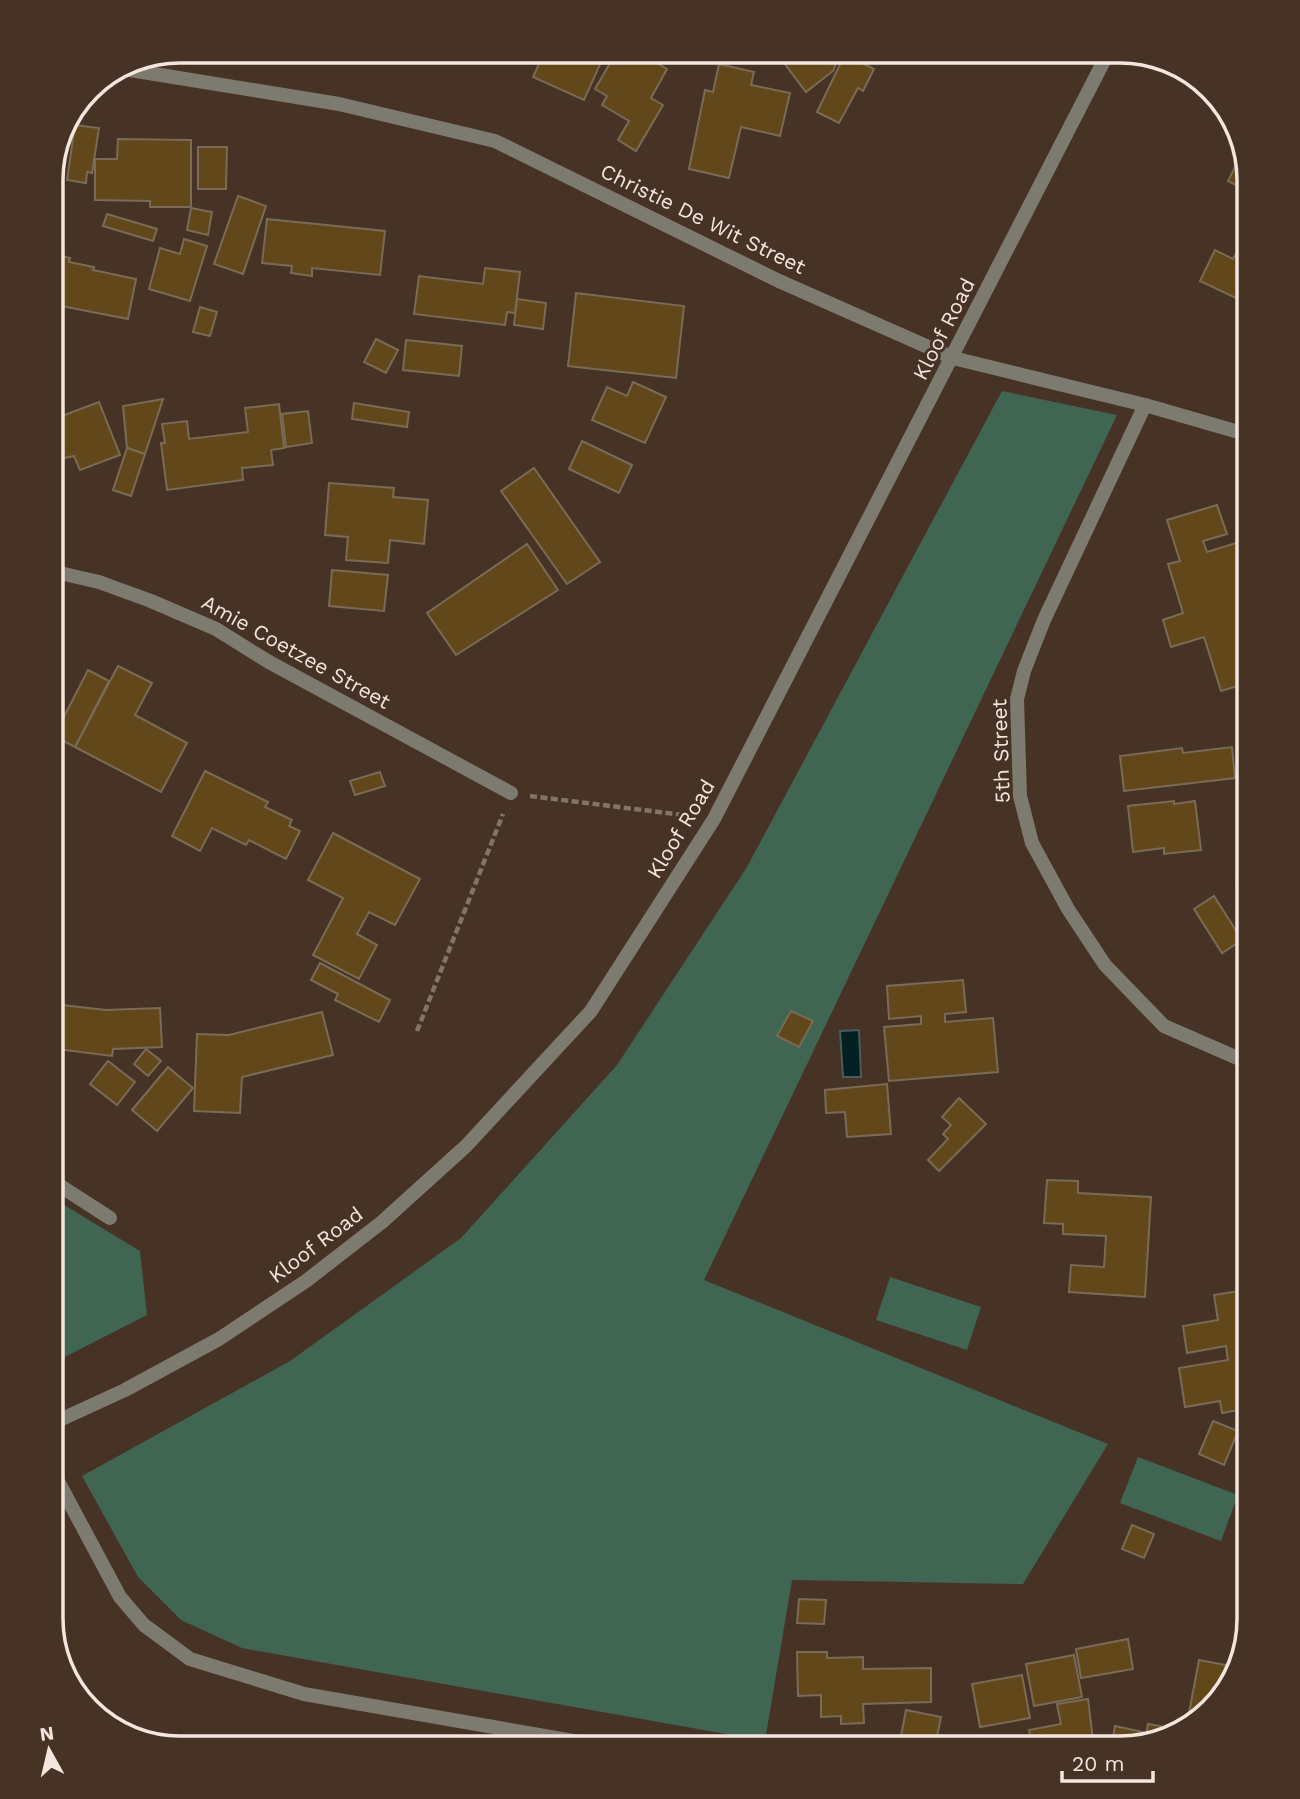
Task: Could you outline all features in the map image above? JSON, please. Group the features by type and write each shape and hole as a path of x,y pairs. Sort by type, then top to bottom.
{"street":[{"name":"Kloof Road","path":"63,1418 137,1384 252,1318 306,1282 382,1222 466,1146 591,1011 714,819 1103,63"},
{"name":"Christie De Wit Street","path":"138,71 339,104 495,141 779,281 953,358 1145,405 1237,432"},
{"name":"5th Street","path":"1145,405 1044,620 1024,671 1017,699 1020,796 1032,843 1068,909 1105,965 1164,1027 1237,1057"},
{"name":"Amie Coetzee Street","path":"63,573 99,582 216,629 269,662 512,793"},
{"path":"63,1188 110,1218"},
{"path":"63,1490 120,1597 144,1625 190,1658 304,1694 545,1736"}],"path":[{"path":"417,1031 512,793 714,819"}],"green space":[{"path":"1002,391 1117,415 704,1280 1108,1444 1023,1584 792,1580 766,1736 737,1736 242,1648 181,1620 138,1577 82,1476 290,1361 461,1238 617,1065 747,867"},
{"path":"63,1204 140,1251 147,1315 63,1358"},
{"path":"890,1277 981,1307 967,1350 876,1320"},
{"path":"1138,1457 1237,1495 1221,1541 1120,1503"}],"water":[{"path":"859,1030 861,1077 843,1077 840,1031"}],"building":[{"path":"539,63 601,63 584,100 533,77"},
{"path":"610,63 657,63 667,69 651,98 663,105 636,151 618,140 629,121 602,105 607,96 595,89"},
{"path":"784,63 836,63 833,71 806,92"},
{"path":"841,63 862,63 874,69 863,91 858,88 839,123 817,112"},
{"path":"719,64 754,72 751,85 790,93 780,136 741,127 729,178 689,169 705,90 713,92"},
{"path":"77,125 99,128 92,173 87,172 86,183 67,180 75,128"},
{"path":"118,139 191,140 191,207 150,207 150,201 95,200 95,159 117,159"},
{"path":"198,147 227,147 226,189 198,189"},
{"path":"1236,165 1237,186 1228,181"},
{"path":"238,196 266,206 243,274 214,264"},
{"path":"191,208 212,212 208,235 187,230"},
{"path":"107,214 157,229 153,241 103,226"},
{"path":"267,219 385,231 380,275 312,268 312,276 291,273 292,266 262,263"},
{"path":"184,239 207,246 190,301 149,289 160,248 180,254"},
{"path":"1215,250 1233,259 1237,252 1237,299 1200,281"},
{"path":"63,257 70,258 69,262 94,267 93,270 136,279 128,319 63,306"},
{"path":"485,268 520,272 515,313 507,312 505,325 414,314 419,276 483,284"},
{"path":"576,293 684,306 676,378 568,366"},
{"path":"517,299 546,303 543,329 514,325"},
{"path":"200,307 217,312 210,336 193,332"},
{"path":"376,339 398,350 386,373 364,362"},
{"path":"406,340 462,346 459,376 403,370"},
{"path":"633,382 666,397 645,443 592,420 607,387 627,396"},
{"path":"163,399 145,454 127,448 123,406"},
{"path":"99,402 120,455 80,470 74,456 63,458 63,416"},
{"path":"354,403 409,412 407,427 352,419"},
{"path":"279,404 284,448 271,450 273,465 242,468 243,480 167,490 161,443 165,443 162,424 187,421 189,439 248,432 245,408"},
{"path":"308,411 312,443 286,447 282,414"},
{"path":"582,441 632,465 619,493 569,469"},
{"path":"127,448 145,454 131,496 113,490"},
{"path":"534,468 600,562 567,584 501,491"},
{"path":"329,483 394,488 393,497 428,500 424,544 390,540 388,563 346,560 348,537 325,535"},
{"path":"1217,505 1227,534 1203,541 1207,552 1237,543 1237,686 1221,691 1204,637 1171,647 1163,620 1183,613 1168,564 1180,561 1167,520"},
{"path":"527,544 558,590 456,655 427,613"},
{"path":"332,570 388,575 384,611 329,606"},
{"path":"118,666 152,683 135,715 187,743 161,792 75,747"},
{"path":"88,670 109,681 75,747 63,741 63,719"},
{"path":"1232,747 1235,778 1124,791 1120,756 1182,748 1183,753"},
{"path":"205,771 268,802 265,807 292,820 289,826 300,831 286,859 249,840 246,845 212,828 200,851 172,836"},
{"path":"380,772 385,786 355,795 350,781"},
{"path":"1174,801 1174,804 1195,801 1201,850 1164,854 1164,848 1133,852 1128,806"},
{"path":"333,833 420,879 395,925 369,912 357,934 377,945 359,979 313,955 343,898 308,880"},
{"path":"1214,896 1237,932 1237,943 1222,953 1194,909"},
{"path":"320,963 390,1000 379,1022 335,1000 338,994 311,980"},
{"path":"963,980 966,1012 945,1014 945,1022 993,1018 998,1072 889,1081 884,1027 921,1024 921,1016 889,1019 887,986"},
{"path":"63,1005 106,1010 160,1008 162,1047 113,1049 112,1056 63,1050"},
{"path":"791,1011 813,1021 799,1047 777,1036"},
{"path":"322,1012 333,1055 242,1077 240,1113 194,1111 197,1034 229,1035"},
{"path":"146,1049 161,1061 148,1076 134,1064"},
{"path":"108,1061 135,1082 117,1105 90,1084"},
{"path":"168,1067 193,1088 157,1131 132,1110"},
{"path":"887,1084 891,1134 847,1137 845,1112 826,1113 825,1090"},
{"path":"959,1098 986,1124 939,1171 928,1160 948,1139 943,1134 951,1125 942,1117"},
{"path":"1047,1180 1078,1181 1078,1193 1151,1197 1145,1297 1069,1292 1071,1265 1104,1267 1106,1236 1063,1234 1063,1224 1044,1223"},
{"path":"1237,1291 1237,1410 1222,1413 1220,1401 1185,1407 1179,1368 1228,1360 1226,1346 1187,1353 1183,1326 1218,1320 1214,1295"},
{"path":"1213,1421 1237,1431 1224,1465 1199,1454"},
{"path":"1132,1525 1154,1534 1144,1558 1122,1549"},
{"path":"799,1599 826,1600 824,1624 797,1623"},
{"path":"1128,1639 1133,1669 1081,1678 1076,1649"},
{"path":"797,1652 827,1652 827,1658 863,1657 863,1669 931,1668 931,1702 863,1704 864,1723 841,1724 841,1716 821,1717 821,1695 798,1696"},
{"path":"1074,1655 1082,1697 1034,1706 1026,1664"},
{"path":"1199,1660 1227,1665 1213,1690 1189,1713"},
{"path":"1022,1675 1030,1718 980,1727 972,1684"},
{"path":"1088,1699 1093,1736 1030,1736 1029,1730 1061,1724 1057,1704"},
{"path":"906,1710 941,1717 937,1736 901,1736"},
{"path":"1148,1724 1161,1726 1161,1728 1146,1733"},
{"path":"1115,1726 1143,1732 1135,1735 1113,1736"}]}
